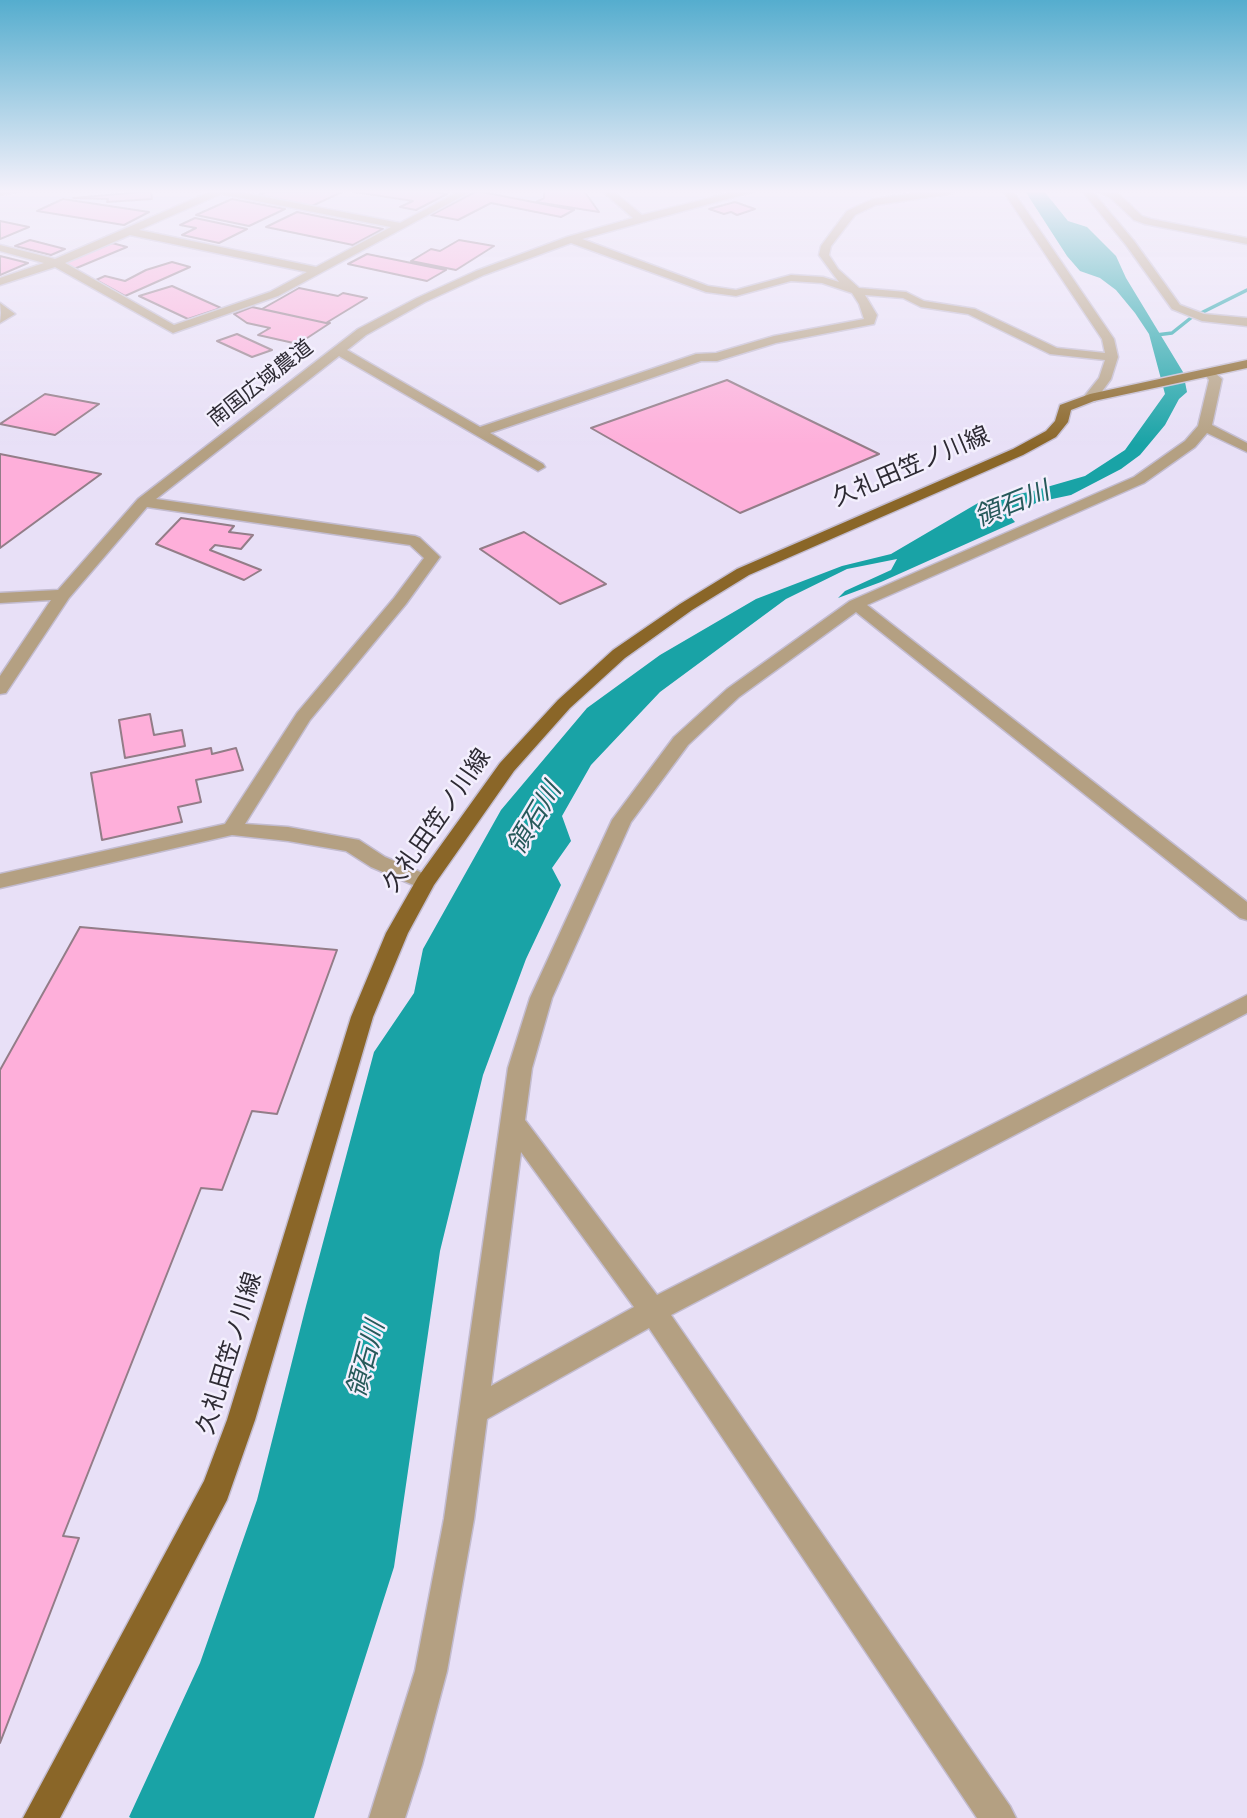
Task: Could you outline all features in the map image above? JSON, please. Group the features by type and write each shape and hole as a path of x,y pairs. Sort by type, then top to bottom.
{"main road":[{"name":"久礼田笠ノ川線","path":"41,1818 216,1489 240,1420 362,1017 397,933 425,881 458,839 507,767 564,704 619,654 686,607 743,572 942,487 1051,434 1061,422 1065,408 1097,396 1247,365"}],"street":[{"path":"0,282 17,276"},
{"path":"80,276 173,329 274,294 310,276"},
{"name":"南国広域農道","path":"0,689 63,595 143,502 362,332 421,300 474,276"},
{"path":"669,276 721,292 748,292 791,278 803,277 856,291 906,295 921,304 971,311 1054,351 1112,357"},
{"path":"481,432 699,357 717,357 774,340 870,321 871,315 856,291 839,276"},
{"path":"1065,276 1108,339 1112,357 1097,396"},
{"path":"1154,276 1176,307 1202,317 1247,322"},
{"path":"0,306 9,314 0,319"},
{"path":"338,350 538,467"},
{"path":"387,1818 431,1671 459,1518 520,1068 541,998 622,820 681,741 733,692 856,604 1139,480 1190,444 1205,427 1216,379 1206,374"},
{"path":"1205,427 1247,448"},
{"path":"143,502 415,541 432,557 400,601 303,717 232,829"},
{"path":"0,598 63,595"},
{"path":"856,604 1247,913"},
{"path":"0,881 232,829 288,834 352,845 378,862 425,881"},
{"path":"475,1410 653,1311 1247,1003"},
{"path":"512,1121 653,1311 998,1818"}],"water":[{"name":"領石川","path":"1094,276 1125,276 1183,372 1187,392 1179,399 1165,425 1140,455 1121,469 1071,495 1038,502 1010,516 1015,522 881,582 838,598 845,591 891,570 897,559 847,569 786,599 660,692 591,765 562,816 571,841 552,868 561,885 526,959 483,1075 440,1251 394,1567 314,1818 129,1817 200,1663 257,1500 374,1052 414,993 423,949 501,810 587,708 660,655 756,599 842,566 891,554 978,503 1085,476 1125,450 1165,394 1149,334 1116,290"}],"building":[{"path":"105,276 125,281 135,276 170,276 125,296 96,280"},
{"path":"403,276 436,276 427,281"},
{"path":"172,286 221,308 188,319 139,296"},
{"path":"299,288 338,296 343,293 367,298 326,323 262,309"},
{"path":"252,307 330,323 298,344 258,335 270,328 247,323 234,314"},
{"path":"237,334 272,350 252,357 217,341"},
{"path":"727,380 879,454 740,513 591,428"},
{"path":"45,394 99,404 55,435 0,424"},
{"path":"0,454 101,474 0,548"},
{"path":"181,518 234,526 229,532 253,535 241,549 215,545 210,550 261,570 244,580 156,544"},
{"path":"524,532 606,584 560,604 480,549"},
{"path":"150,714 154,735 182,730 185,746 125,758 119,720"},
{"path":"211,748 212,754 236,748 243,770 196,780 201,802 178,807 182,822 102,840 91,773"},
{"path":"80,927 337,950 277,1114 252,1111 222,1190 201,1188 63,1536 79,1538 0,1743 0,1070"}],"waterway":[{"path":"1201,313 1247,290"},
{"path":"1156,335 1172,333 1192,317"}]}
